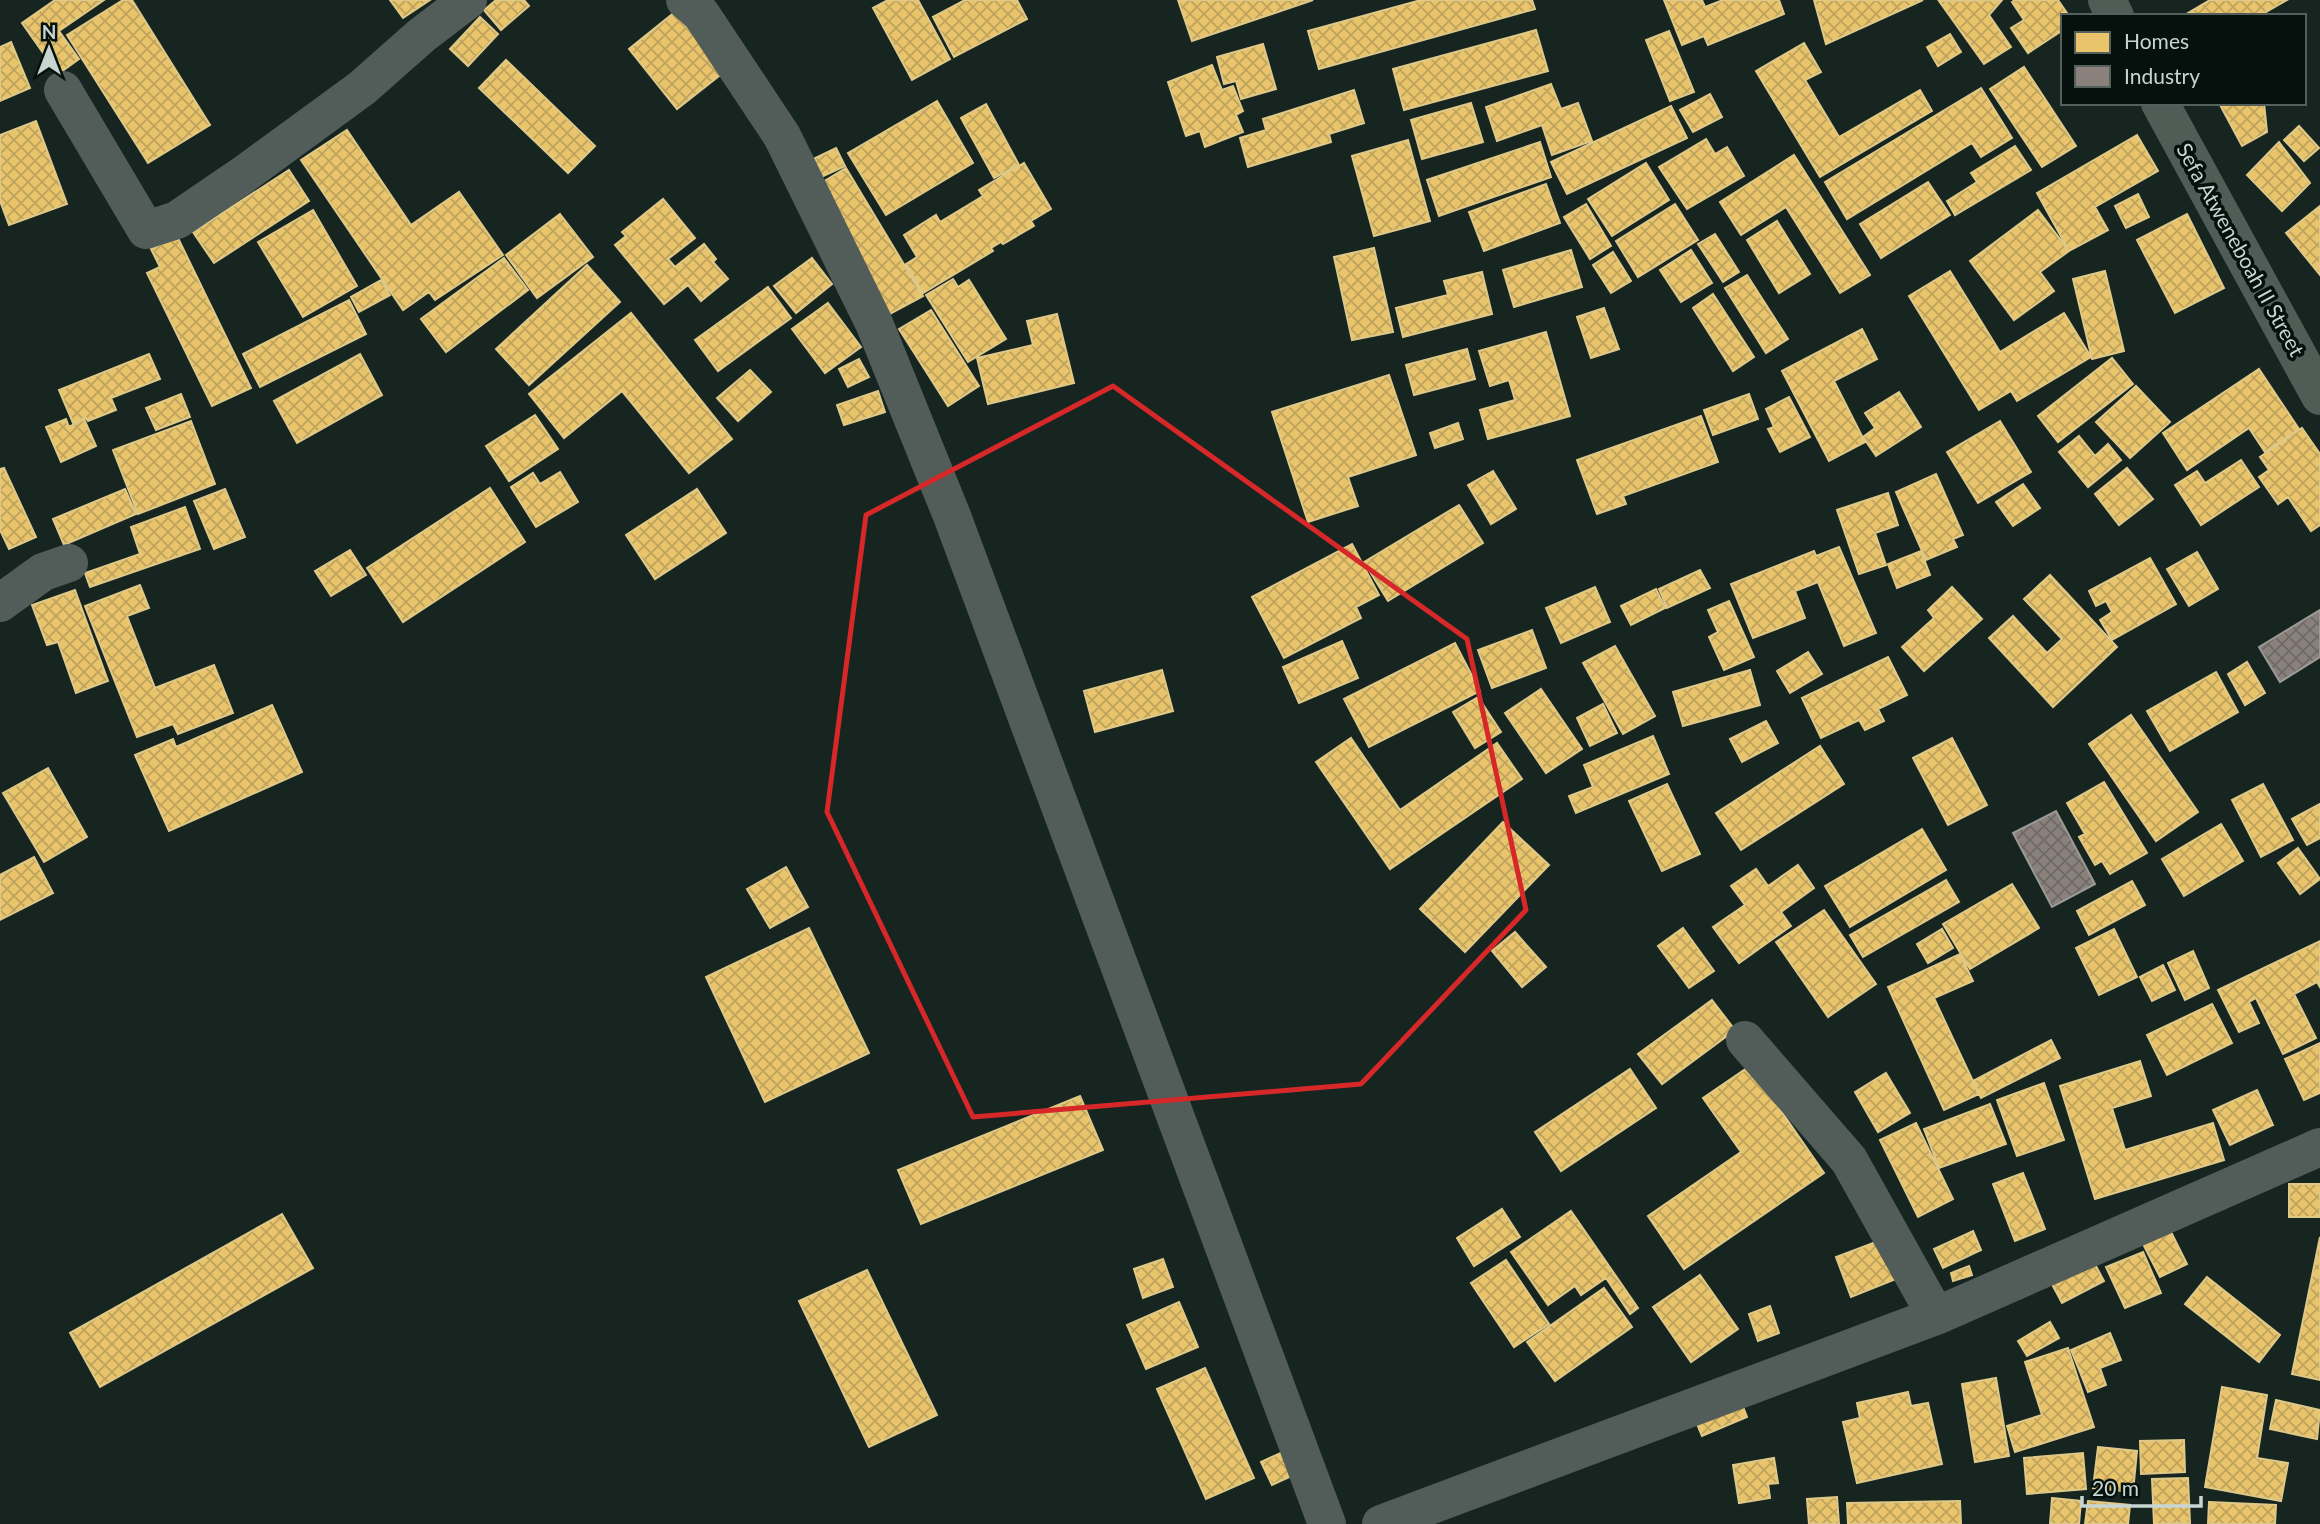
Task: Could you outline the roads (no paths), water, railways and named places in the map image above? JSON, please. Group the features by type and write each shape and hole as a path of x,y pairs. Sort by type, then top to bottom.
{"main road":[{"name":"Sefa Atweneboah II Street","path":"2161,105 2320,397"}],"street":[{"path":"63,90 146,230 177,220 243,175 362,88 422,35 468,0"},
{"path":"685,0 701,14 782,136 874,323 952,516 1327,1524"},
{"path":"0,603 43,572 69,563"},
{"path":"1745,1040 1849,1160 1936,1316"},
{"path":"1381,1524 1936,1316 2320,1147"}]}
